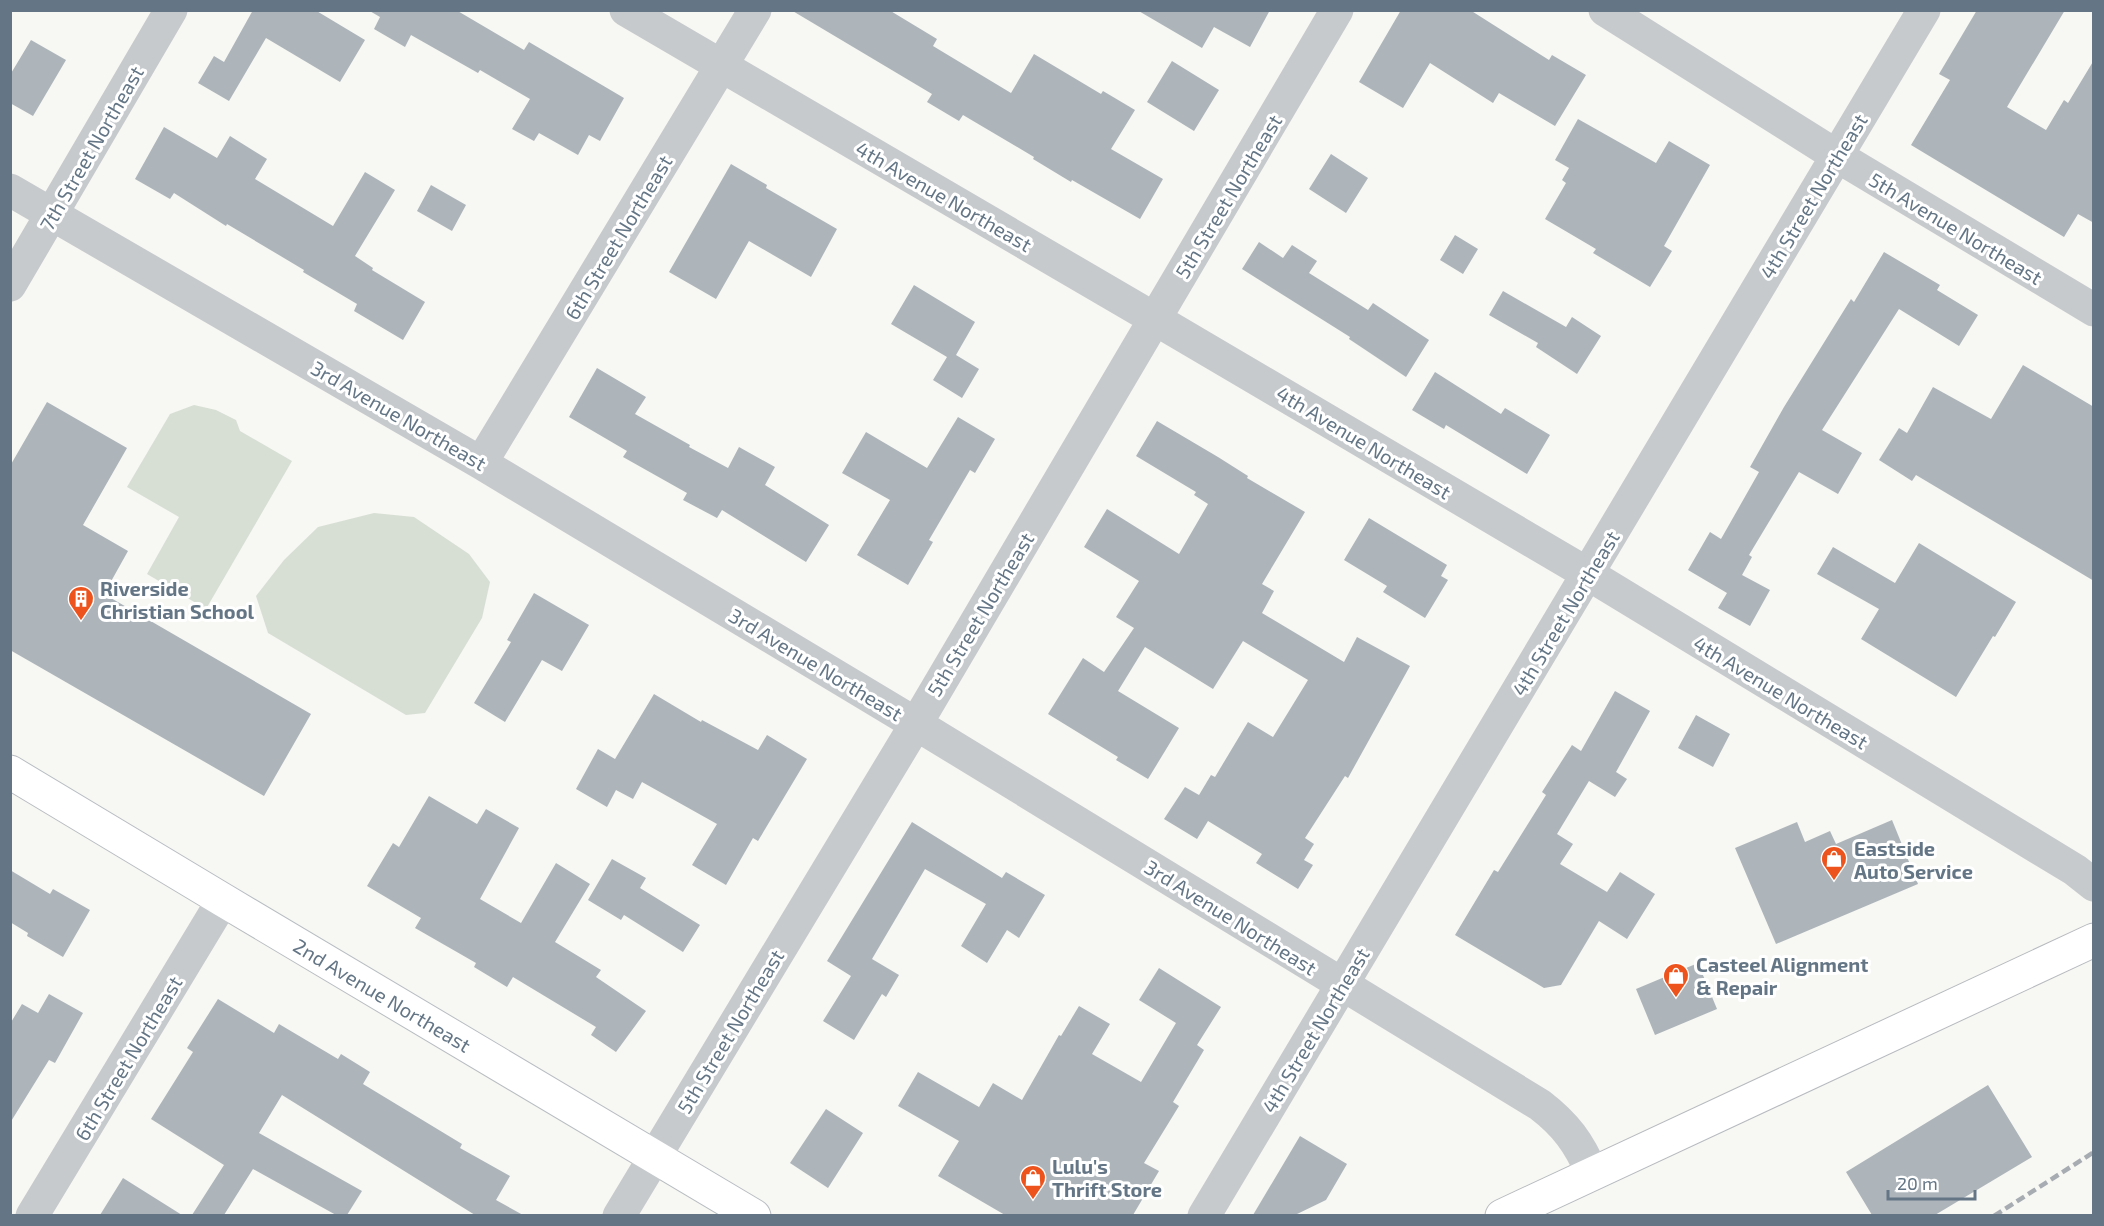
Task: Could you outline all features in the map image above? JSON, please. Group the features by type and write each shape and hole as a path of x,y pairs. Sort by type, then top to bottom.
{"street":[{"name":"7th Street Northeast","path":"10,285 171,10"},
{"name":"4th Avenue Northeast","path":"626,10 1588,574 2075,870 2094,885"},
{"name":"6th Street Northeast","path":"481,463 755,10"},
{"name":"5th Street Northeast","path":"619,1215 916,724 1337,10"},
{"name":"5th Avenue Northeast","path":"1605,10 1836,156 2094,310"},
{"name":"4th Street Northeast","path":"1204,1215 1924,10"},
{"name":"3rd Avenue Northeast","path":"10,190 481,463 916,724 1540,1105 1559,1119 1571,1133 1592,1173"},
{"name":"2nd Avenue Northeast","path":"10,772 754,1215"},
{"name":"6th Street Northeast","path":"32,1215 223,900"},
{"path":"1502,1215 2094,940"}],"shaded area":[{"path":"194,405 216,410 236,420 240,431 292,461 206,609 147,574 179,517 127,487 170,414"},
{"path":"374,513 414,517 469,554 490,582 482,618 425,713 406,715 268,633 256,596 284,560 318,527"}],"building":[{"path":"253,10 315,10 365,40 340,82 266,38 229,101 198,83 214,56 224,62"},
{"path":"368,10 456,10 524,50 529,42 624,98 600,141 589,135 578,155 539,133 534,141 512,129 530,99 480,70 478,73 411,35 405,47 374,29 380,17"},
{"path":"791,10 889,10 937,39 933,46 1011,93 1034,54 1101,94 1103,91 1135,110 1111,149 1163,179 1140,219 1072,180 1071,182 963,115 959,121 927,102 932,94"},
{"path":"1137,10 1270,10 1250,47 1214,27 1202,48"},
{"path":"1401,10 1470,10 1549,60 1552,55 1586,75 1555,126 1499,93 1493,103 1430,63 1403,108 1359,82"},
{"path":"1977,10 2065,10 2007,107 2046,130 2064,100 2068,103 2094,60 2094,223 2078,214 2064,237 1911,145 1950,80 1939,74"},
{"path":"31,40 66,60 33,116 10,103 10,75"},
{"path":"1172,61 1219,90 1194,131 1147,102"},
{"path":"1578,119 1656,163 1669,141 1710,165 1664,246 1672,251 1650,287 1593,253 1596,249 1545,219 1566,183 1562,180 1569,168 1555,160"},
{"path":"164,127 217,158 230,136 267,159 255,179 333,226 365,172 395,190 355,256 373,268 372,270 425,302 403,340 354,311 357,304 303,272 304,270 227,224 226,226 174,193 170,199 135,179"},
{"path":"1331,154 1368,178 1346,213 1309,189"},
{"path":"731,164 767,185 766,188 837,229 811,277 749,241 716,299 669,272"},
{"path":"431,185 466,205 452,231 417,211"},
{"path":"1455,235 1478,249 1463,274 1440,260"},
{"path":"1259,242 1283,258 1292,245 1317,261 1309,273 1368,310 1373,303 1429,340 1406,377 1349,339 1350,337 1242,269"},
{"path":"1884,252 1940,285 1937,290 1978,315 1959,346 1899,309 1822,430 1862,453 1838,494 1799,472 1749,555 1752,557 1742,575 1770,590 1750,626 1718,608 1727,593 1688,570 1710,532 1721,539 1759,472 1750,467 1784,407 1851,299 1854,302"},
{"path":"914,285 975,322 956,355 979,369 962,398 933,380 947,357 891,324"},
{"path":"1503,291 1566,327 1572,317 1601,336 1577,374 1536,347 1538,343 1489,315"},
{"path":"2023,365 2094,407 2094,581 1916,475 1912,481 1879,460 1899,428 1907,433 1933,387 1991,419"},
{"path":"597,368 646,397 635,414 690,445 689,447 728,468 739,447 775,467 765,485 829,525 806,562 722,510 717,518 683,500 687,493 623,457 627,451 569,417"},
{"path":"1435,372 1501,414 1505,408 1550,435 1527,474 1446,425 1444,429 1412,410"},
{"name":"Riverside Christian School","path":"47,402 127,448 83,525 128,551 104,594 311,714 264,796 10,650 10,466"},
{"path":"958,417 995,439 975,473 970,470 929,540 933,542 908,585 857,555 890,500 842,473 866,432 927,468"},
{"path":"1157,421 1305,512 1262,584 1274,591 1262,613 1344,662 1357,637 1410,666 1348,778 1345,776 1305,838 1314,844 1304,860 1313,865 1298,889 1256,863 1262,854 1208,821 1197,839 1164,819 1185,787 1199,795 1211,775 1215,777 1248,722 1273,737 1308,680 1243,641 1213,689 1145,647 1118,691 1179,728 1148,779 1116,760 1118,757 1048,714 1083,658 1104,672 1134,628 1116,617 1139,581 1084,547 1107,509 1179,554 1208,504 1194,495 1196,492 1136,456"},
{"path":"1369,518 1447,565 1441,576 1448,580 1425,618 1383,592 1387,586 1344,560"},
{"path":"1919,543 2016,602 1956,697 1861,639 1879,609 1817,574 1833,547 1895,583"},
{"path":"534,593 589,625 562,671 542,660 505,722 474,703 511,642 507,640"},
{"path":"1615,691 1650,711 1616,772 1627,779 1615,797 1589,781 1557,834 1573,844 1560,864 1607,892 1620,872 1655,894 1627,939 1599,921 1561,985 1544,988 1455,935 1494,870 1498,872 1546,795 1542,792 1572,745 1581,751"},
{"path":"654,694 701,722 702,720 758,750 767,735 807,759 758,841 753,838 726,885 692,865 717,824 642,782 633,799 616,790 607,807 576,789 598,749 615,759"},
{"path":"1696,715 1730,734 1713,767 1678,748"},
{"path":"429,796 477,824 486,809 519,828 480,899 521,923 556,863 590,884 555,942 601,970 596,977 646,1011 616,1052 591,1035 596,1027 513,977 507,987 474,967 476,963 415,928 421,918 367,886 393,843 399,847"},
{"name":"Eastside Auto Service","path":"1892,820 1918,884 1776,944 1735,848 1797,822 1805,842 1830,831 1836,844"},
{"path":"912,822 1002,878 1006,872 1045,895 1019,938 1007,930 987,963 961,946 986,904 925,869 872,959 899,975 886,997 882,994 854,1040 823,1021 851,976 827,961"},
{"path":"612,859 646,878 640,888 700,925 683,952 624,915 621,920 588,900"},
{"path":"10,870 50,894 53,889 90,910 63,957 27,936 28,933 10,922"},
{"name":"Casteel Alignment & Repair","path":"1698,963 1717,1009 1655,1035 1636,989"},
{"path":"1159,968 1221,1007 1197,1045 1204,1050 1173,1102 1179,1106 1144,1163 1159,1171 1133,1215 1005,1215 938,1176 959,1141 898,1106 918,1072 979,1107 993,1083 1022,1100 1059,1035 1061,1036 1079,1006 1110,1024 1092,1054 1141,1082 1176,1023 1139,1000"},
{"path":"49,994 83,1013 55,1063 49,1060 10,1123 10,1024 22,1004 38,1013"},
{"path":"218,999 274,1033 279,1024 338,1059 341,1054 370,1072 363,1084 462,1144 460,1148 510,1176 496,1200 523,1215 475,1215 282,1095 259,1133 362,1191 347,1215 336,1215 253,1169 224,1215 192,1215 224,1165 151,1119 193,1052 187,1048"},
{"path":"1988,1085 2032,1157 1935,1215 1872,1215 1846,1172"},
{"path":"826,1109 863,1133 828,1188 790,1163"},
{"path":"1300,1136 1347,1164 1326,1200 1295,1215 1253,1215"},
{"path":"123,1178 182,1215 100,1215"}],"railway":[{"path":"1994,1216 2094,1152"}],"place":[{"name":"Riverside Christian School","path":"81,622"},
{"name":"Eastside Auto Service","path":"1834,882"},
{"name":"Casteel Alignment & Repair","path":"1676,999"},
{"name":"Lulu's Thrift Store","path":"1033,1201"}]}
